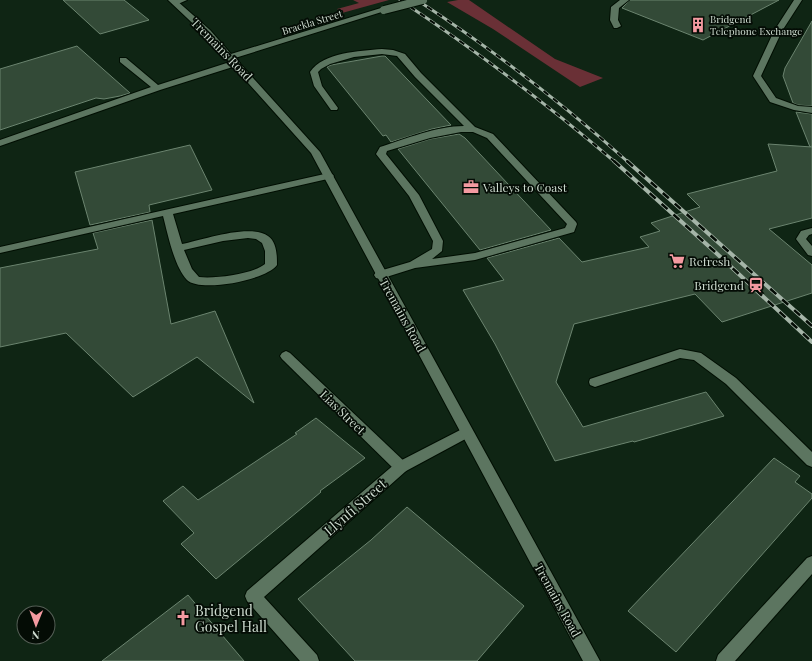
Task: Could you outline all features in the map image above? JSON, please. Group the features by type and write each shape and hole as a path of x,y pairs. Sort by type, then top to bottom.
{"main road":[{"name":"Brackla Street","path":"0,143 233,60 384,10 423,0"},
{"path":"617,26 614,20 615,8 625,0"},
{"path":"798,0 778,31 757,76 773,100 797,108 812,110"},
{"name":"Tremains Road","path":"176,1 233,60 314,152 592,661"},
{"path":"334,108 316,83 314,72 318,66 329,61 373,51 390,51 400,53 418,75 472,129"},
{"path":"123,60 157,88"},
{"path":"380,275 414,265 475,256 570,230 572,224 490,136 472,129 456,129 383,149 381,154 414,195 438,241 437,251 414,265"},
{"path":"0,250 328,176"},
{"path":"168,212 178,248 186,273 194,280 209,281 238,278 266,271 271,265 269,246 264,238 254,234 178,248"},
{"path":"812,231 805,233 801,239 812,254"},
{"path":"595,382 680,353 697,356 731,381 812,461"},
{"name":"Lias Street","path":"286,356 401,467"},
{"name":"Llynfi Street","path":"311,661 253,596 401,467 466,432"},
{"path":"724,661 812,562"}],"shaded area":[{"path":"353,0 389,0 342,13 337,9 359,3"},
{"path":"469,0 555,59 603,78 580,87 493,29 447,2"}],"building":[{"path":"63,0 124,0 149,20 100,34"},
{"name":"Bridgend Telephone Exchange","path":"630,0 779,0 703,40 622,8"},
{"path":"812,21 812,106 798,105 793,103 783,76 785,68"},
{"path":"77,46 130,93 104,99 96,98 0,130 0,69"},
{"path":"385,56 451,125 432,129 391,142 386,135 383,136 327,67"},
{"path":"796,112 812,114 812,146 810,147"},
{"path":"459,134 465,138 551,230 480,250 398,149 430,139"},
{"path":"768,144 812,147 812,218 769,229 812,265 812,293 722,322 695,294 574,324 556,382 583,427 706,392 724,416 634,442 633,441 555,461 495,344 463,290 504,280 487,258 559,238 582,262 649,247 640,237 660,231 651,223 700,207 687,194 777,171"},
{"path":"190,145 212,190 149,205 150,212 90,225 75,172"},
{"path":"152,220 171,324 215,311 254,403 197,357 133,397 66,333 0,347 0,268 98,249 93,233"},
{"path":"316,418 365,458 320,491 321,492 216,579 181,544 194,533 163,501 183,486 198,500 297,434 295,433"},
{"path":"774,458 800,476 795,482 812,494 812,498 676,652 628,611"},
{"path":"407,507 524,606 477,661 355,661 298,599 371,540"},
{"name":"Bridgend Gospel Hall","path":"188,595 244,661 102,661"}],"railway":[{"path":"400,0 456,38 510,78 615,162"},
{"path":"417,0 526,77 552,97 628,162"},
{"path":"614,161 812,342"},
{"path":"627,161 812,326"}],"place":[{"name":"Bridgend Telephone Exchange","path":"698,25"},
{"name":"Valleys to Coast","path":"471,187"},
{"name":"Refresh","path":"677,261"},
{"name":"Bridgend","path":"756,285"},
{"name":"Bridgend Gospel Hall","path":"183,618"}]}
